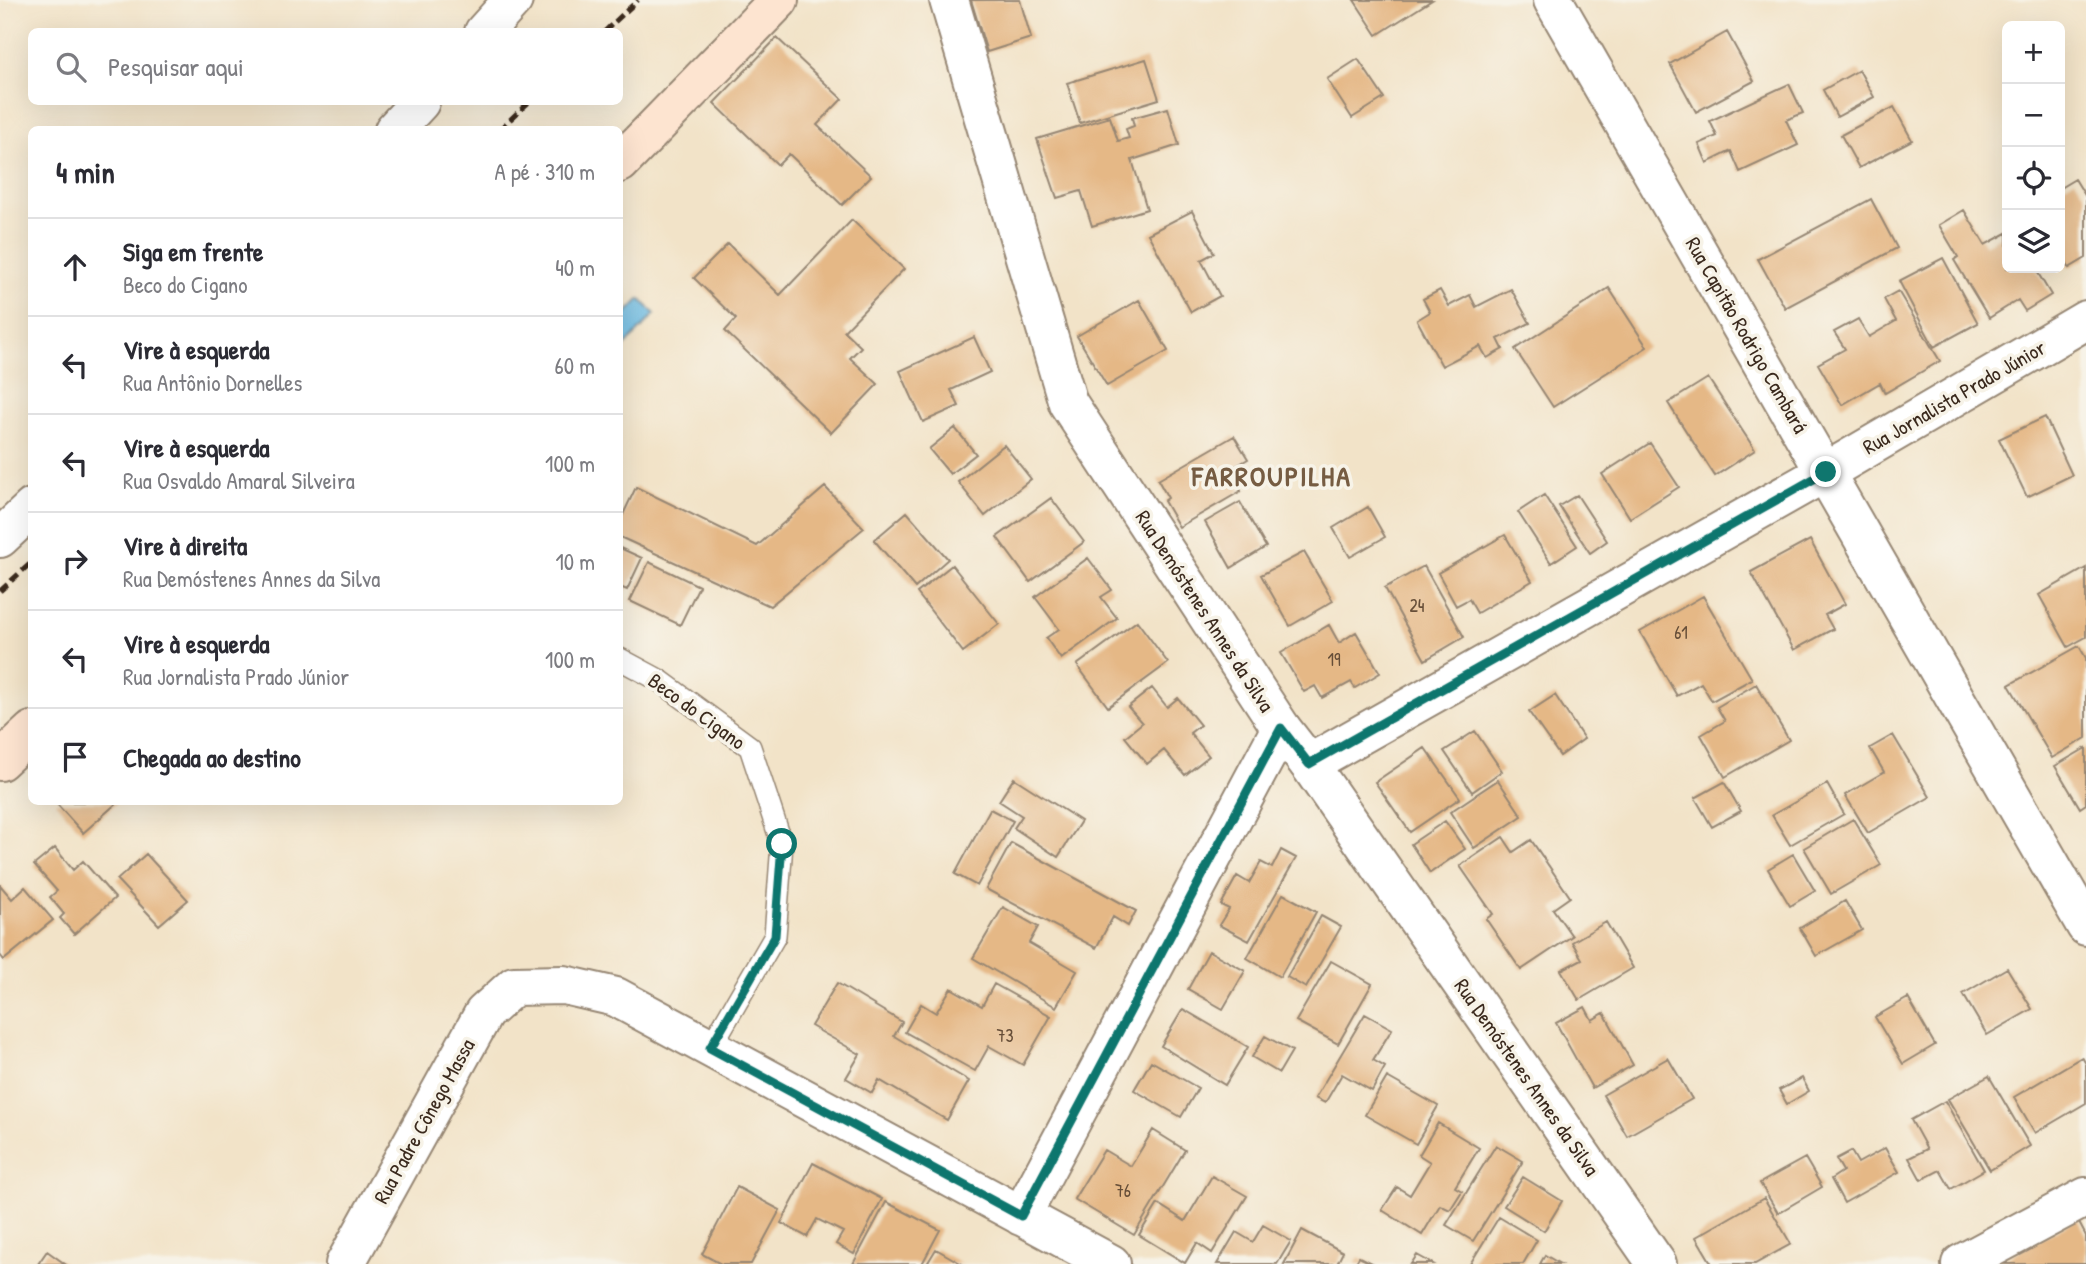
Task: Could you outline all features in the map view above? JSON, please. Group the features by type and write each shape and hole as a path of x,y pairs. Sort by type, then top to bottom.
{"main road":[{"path":"623,160 779,0"},
{"path":"0,761 28,735"}],"street":[{"path":"488,28 513,0"},
{"name":"Rua Demóstenes Annes da Silva","path":"949,0 1068,403 1281,728 1309,764 1657,1264"},
{"name":"Rua Capitão Rodrigo Cambará","path":"1553,0 2086,926"},
{"path":"398,126 417,105"},
{"name":"Rua Jornalista Prado Júnior","path":"1309,764 1826,472 2086,320"},
{"path":"0,538 28,512"},
{"path":"1021,1216 1281,728"},
{"name":"Rua Padre Cônego Massa","path":"346,1264 484,1013 514,986 564,985 616,997 710,1048"},
{"path":"710,1048 1111,1264"},
{"path":"1961,1264 2086,1196"}],"lane":[{"name":"Beco do Cigano","path":"623,661 659,680 750,747 782,844 775,936 710,1048"}],"water":[{"path":"640,299 655,314 623,348 623,317"}],"building":[{"path":"971,0 1020,0 1031,38 987,52"},
{"path":"1354,0 1432,0 1377,35"},
{"path":"1727,32 1754,81 1696,112 1670,64"},
{"path":"777,38 842,99 817,125 871,176 842,205 789,154 778,165 714,103"},
{"path":"1146,59 1159,99 1080,123 1067,83"},
{"path":"1358,59 1384,98 1352,118 1327,79"},
{"path":"1859,70 1874,97 1837,117 1823,90"},
{"path":"1789,84 1803,113 1786,120 1798,145 1740,172 1731,151 1707,163 1699,144 1717,136 1710,121"},
{"path":"1894,107 1912,140 1859,168 1841,135"},
{"path":"1168,108 1179,145 1132,160 1147,209 1092,226 1081,191 1057,198 1037,139 1110,117 1118,141 1129,138 1126,129 1134,126 1132,118"},
{"path":"2075,179 2086,197 2086,258 2069,268 2065,261 2065,185"},
{"path":"1871,199 1897,248 1785,308 1758,259"},
{"path":"1964,210 1985,245 2002,236 2002,273 2038,273 2051,295 2025,311 2018,300 1989,318 1954,260 1958,257 1939,225"},
{"path":"1192,211 1214,253 1201,260 1220,296 1191,312 1148,234"},
{"path":"852,220 904,269 844,331 861,347 850,358 878,384 831,433 725,331 736,319 694,278 728,244 780,295"},
{"path":"1943,258 1978,323 1934,347 1899,281"},
{"path":"1609,288 1647,347 1553,407 1515,349"},
{"path":"1511,289 1530,323 1498,339 1503,349 1487,358 1480,346 1442,366 1417,320 1430,312 1423,299 1440,290 1449,306 1470,295 1476,307"},
{"path":"1898,291 1940,361 1885,393 1880,383 1842,405 1818,364 1845,349 1834,332 1858,319 1869,337 1896,321 1884,299"},
{"path":"1139,300 1168,351 1107,386 1077,336"},
{"path":"974,337 990,372 951,390 959,406 923,422 900,371"},
{"path":"1708,378 1755,450 1715,476 1668,403"},
{"path":"2045,417 2072,475 2027,497 1999,439"},
{"path":"955,428 976,454 950,474 929,449"},
{"path":"1234,436 1248,459 1229,470 1241,491 1179,527 1164,501 1168,498 1158,480"},
{"path":"1650,443 1679,487 1630,518 1602,474"},
{"path":"1004,445 1031,479 985,516 958,482"},
{"path":"636,487 757,546 825,487 864,528 770,606 623,538 623,515"},
{"path":"1544,495 1577,546 1551,563 1518,512"},
{"path":"1577,495 1607,541 1590,553 1559,506"},
{"path":"1051,498 1084,542 1030,582 997,537"},
{"path":"1240,502 1266,547 1231,568 1205,522"},
{"path":"1368,507 1385,537 1350,557 1333,528"},
{"path":"907,512 948,559 915,588 874,540"},
{"path":"1505,535 1532,581 1477,613 1469,599 1456,606 1438,573"},
{"path":"1810,540 1845,604 1825,615 1833,629 1794,650 1751,572"},
{"path":"623,549 642,558 627,590 623,588"},
{"path":"1304,552 1333,601 1290,626 1261,575"},
{"path":"1088,558 1112,590 1101,597 1117,618 1061,659 1046,638 1059,629 1035,597"},
{"path":"649,562 699,586 680,625 630,601"},
{"path":"952,565 999,624 963,652 917,593"},
{"path":"1424,566 1464,637 1425,660 1385,588"},
{"path":"2086,568 2086,637 2068,647 2039,595"},
{"path":"1703,596 1752,679 1712,701 1701,683 1677,696 1640,632"},
{"path":"1137,621 1168,663 1108,707 1077,665"},
{"path":"1329,625 1339,643 1356,632 1380,673 1355,688 1351,682 1322,698 1315,686 1304,692 1281,653"},
{"path":"2079,646 2086,658 2086,738 2052,758 2009,685"},
{"path":"1756,684 1789,740 1725,777 1701,735 1725,721 1717,707"},
{"path":"1152,688 1167,707 1178,698 1200,725 1190,733 1209,756 1185,775 1164,750 1147,764 1125,737 1142,723 1128,707"},
{"path":"1555,695 1584,739 1560,756 1529,712"},
{"path":"1475,731 1502,771 1472,792 1444,751"},
{"path":"1893,735 1930,797 1868,833 1845,795 1884,772 1870,748"},
{"path":"1425,748 1460,798 1410,832 1375,782"},
{"path":"2086,748 2086,804 2080,808 2055,766"},
{"path":"1014,778 1081,821 1058,857 1014,828 1022,816 999,801"},
{"path":"1498,780 1522,816 1474,848 1450,812"},
{"path":"1724,782 1741,811 1712,827 1695,798"},
{"path":"1827,784 1844,814 1790,845 1772,815"},
{"path":"58,805 115,805 83,833"},
{"path":"990,809 1013,821 977,886 955,874"},
{"path":"1853,819 1881,865 1831,894 1804,848"},
{"path":"1445,821 1465,849 1430,873 1411,844"},
{"path":"1503,837 1513,852 1531,840 1570,897 1553,909 1572,936 1521,970 1486,919 1493,914 1460,866"},
{"path":"1011,843 1136,911 1128,926 1113,917 1096,948 986,889"},
{"path":"55,848 73,870 83,861 115,898 74,934 60,918 64,914 50,897 57,891 34,865"},
{"path":"1281,850 1296,858 1249,941 1219,925 1229,909 1221,905 1237,876 1249,883 1261,862 1272,868"},
{"path":"146,854 188,900 159,925 117,880"},
{"path":"1793,854 1815,891 1790,906 1768,869"},
{"path":"0,885 12,899 25,887 53,920 4,960 0,955"},
{"path":"1283,894 1316,912 1280,977 1247,958"},
{"path":"1845,901 1862,930 1816,956 1800,928"},
{"path":"1003,907 1038,927 1029,943 1077,971 1056,1007 973,958"},
{"path":"1321,916 1341,927 1306,988 1287,977"},
{"path":"1606,922 1633,968 1579,1000 1561,970 1582,959 1572,942"},
{"path":"1209,951 1245,971 1223,1009 1188,989"},
{"path":"1331,961 1372,984 1338,1044 1296,1021"},
{"path":"2007,968 2032,1009 1987,1035 1963,994"},
{"path":"837,983 902,1022 894,1036 969,1081 947,1120 879,1080 872,1093 846,1078 860,1054 811,1026"},
{"path":"994,984 1051,1016 1023,1065 989,1046 975,1071 905,1032 921,1004 936,1013 951,988 982,1006"},
{"path":"1908,998 1935,1045 1903,1064 1875,1017"},
{"path":"1585,1007 1592,1020 1604,1013 1633,1065 1592,1088 1556,1023"},
{"path":"1183,1009 1248,1047 1225,1085 1161,1046"},
{"path":"1365,1014 1392,1029 1373,1060 1385,1067 1372,1091 1342,1074 1325,1103 1315,1098"},
{"path":"1265,1036 1292,1051 1279,1073 1252,1057"},
{"path":"2082,1057 2086,1064 2086,1103 2035,1133 2014,1097"},
{"path":"1668,1058 1692,1099 1627,1136 1603,1095"},
{"path":"1151,1061 1198,1088 1181,1117 1134,1090"},
{"path":"1989,1076 2030,1146 1990,1170 1948,1099"},
{"path":"1387,1077 1438,1106 1416,1144 1365,1115"},
{"path":"1802,1078 1809,1091 1787,1104 1779,1090"},
{"path":"1945,1101 1984,1170 1951,1189 1940,1170 1921,1180 1909,1158 1927,1149 1911,1120"},
{"path":"1438,1123 1479,1148 1455,1187 1462,1191 1450,1210 1440,1205 1422,1235 1382,1210 1397,1187 1410,1195 1430,1162 1419,1155"},
{"path":"1153,1130 1185,1150 1134,1235 1074,1199 1104,1150 1131,1166"},
{"path":"1496,1145 1523,1161 1473,1241 1446,1225"},
{"path":"1885,1148 1899,1172 1844,1203 1831,1179 1843,1171 1836,1159 1851,1151 1858,1163"},
{"path":"1805,1158 1822,1187 1778,1213 1760,1183"},
{"path":"813,1163 882,1199 854,1254 836,1244 843,1232 817,1219 807,1237 781,1223"},
{"path":"1212,1176 1247,1196 1212,1253 1197,1243 1185,1263 1139,1235 1158,1204 1185,1221"},
{"path":"1523,1177 1562,1201 1544,1231 1504,1206"},
{"path":"737,1187 780,1210 751,1264 721,1264 702,1254"},
{"path":"1764,1198 1791,1244 1755,1264 1712,1264 1696,1237"},
{"path":"886,1202 940,1230 922,1264 853,1264"},
{"path":"1499,1217 1537,1240 1523,1264 1470,1264"},
{"path":"2077,1219 2086,1236 2086,1264 1996,1264"},
{"path":"1263,1225 1291,1241 1277,1264 1217,1264 1236,1232 1253,1242"},
{"path":"1302,1230 1343,1252 1337,1264 1284,1264"},
{"path":"936,1249 962,1264 927,1264"},
{"path":"47,1251 65,1264 38,1264"},
{"path":"1417,1255 1433,1264 1411,1264"},
{"path":"1545,1255 1560,1264 1540,1264"},
{"path":"1359,1257 1373,1264 1355,1264"}],"railway":[{"path":"608,28 638,0"},
{"path":"503,126 526,105"},
{"path":"0,591 28,566"}],"district":[{"name":"FARROUPILHA","path":"1272,476"}],"route":[{"path":"782,844 775,936 710,1048 1021,1216 1281,728 1309,764 1826,472"}]}
